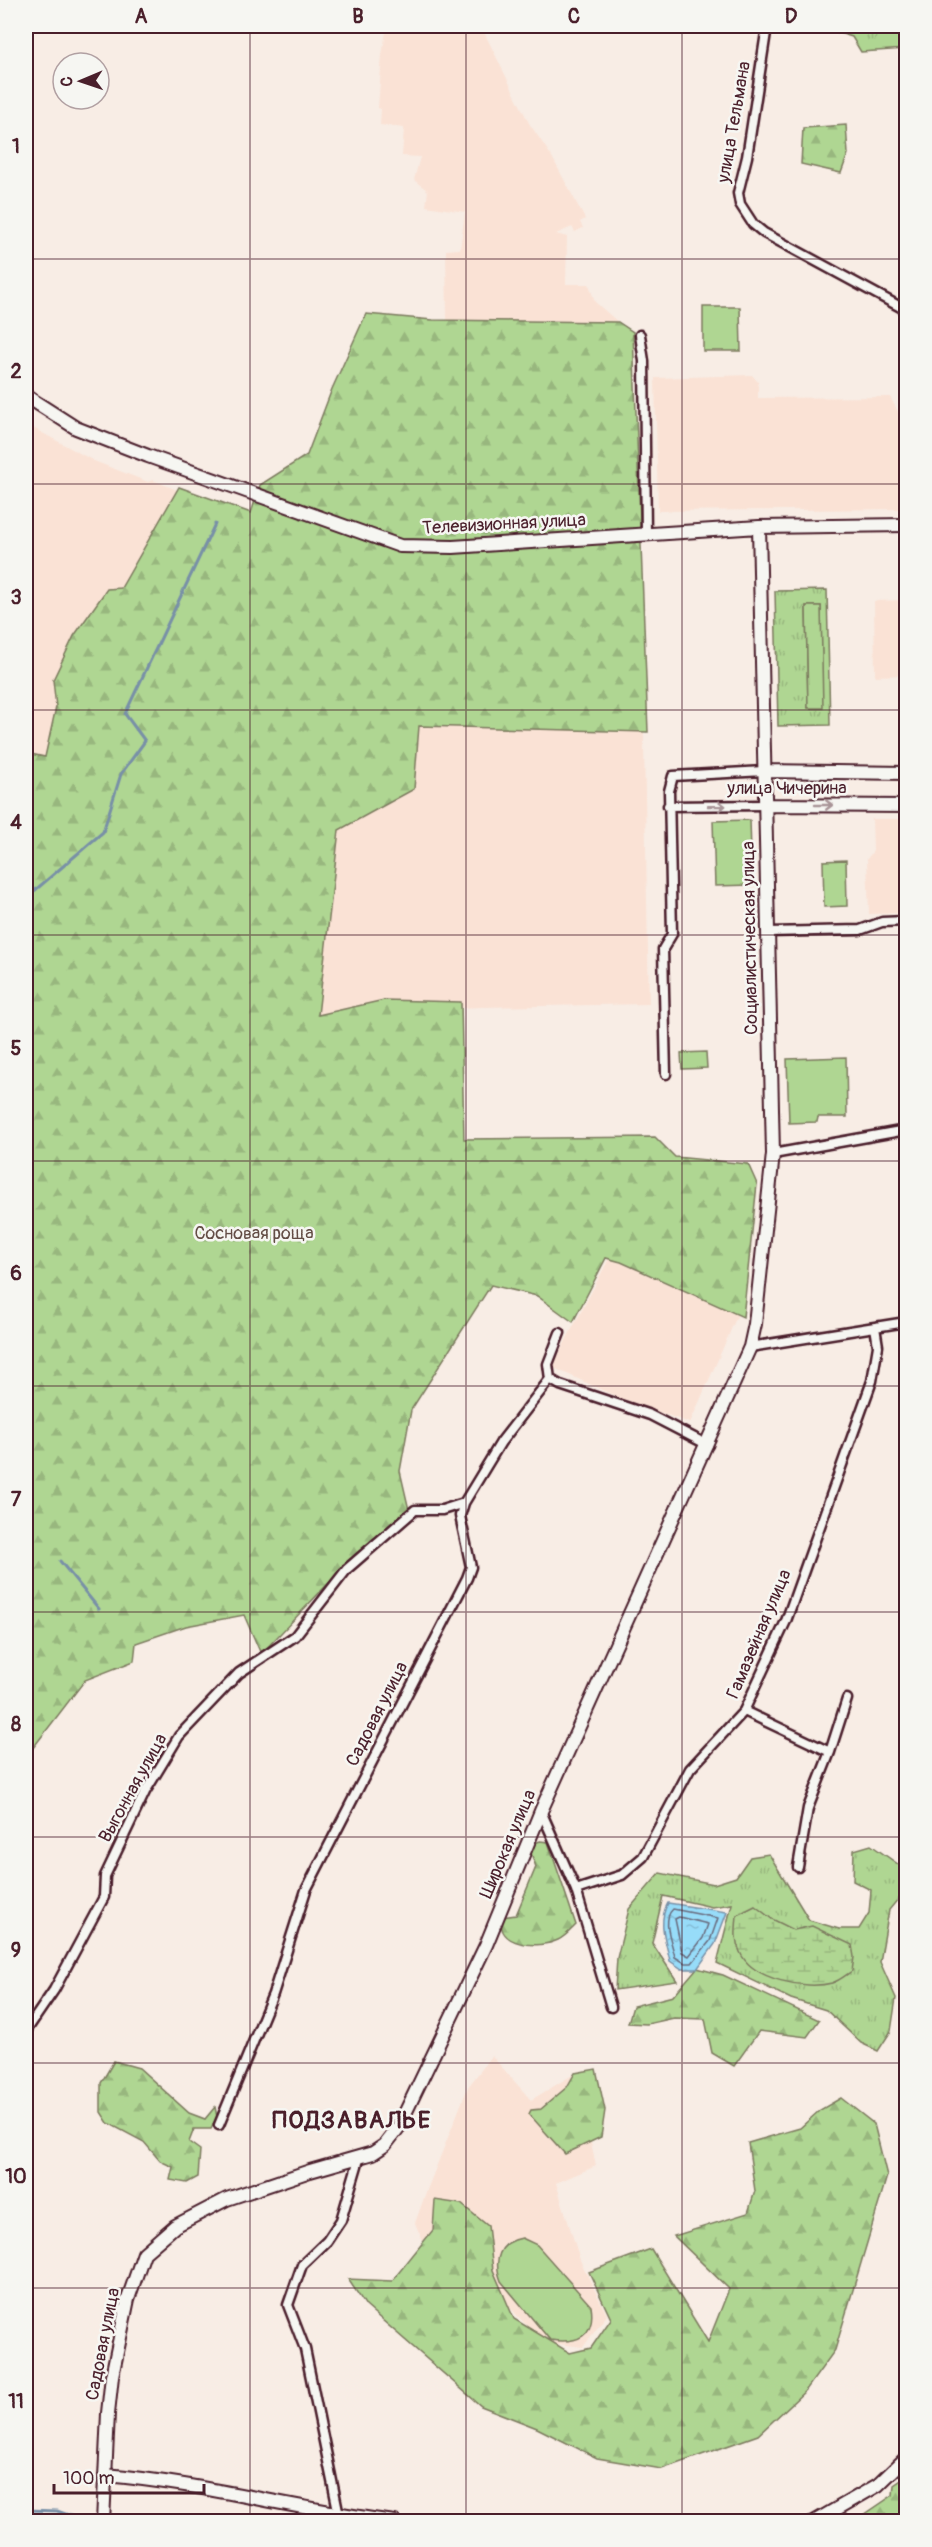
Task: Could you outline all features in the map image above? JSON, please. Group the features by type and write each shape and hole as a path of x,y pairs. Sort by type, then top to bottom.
{"street":[{"name":"улица Тельмана","path":"767,26 747,157 738,193 740,204 753,224 764,233 906,310"},
{"path":"640,335 644,361 646,533"},
{"name":"Телевизионная улица","path":"26,396 76,428 400,546 453,547 759,526 906,525"},
{"name":"Социалистическая улица","path":"750,1347 756,1324 773,1154 759,526"},
{"name":"улица Чичерина","path":"906,773 764,771 673,776 668,806 906,806"},
{"path":"666,1074 663,949 672,934 668,806"},
{"path":"768,932 860,930 882,922 906,921"},
{"path":"773,1154 906,1130"},
{"path":"750,1347 906,1322"},
{"name":"Гамазейная улица","path":"576,1890 622,1875 643,1857 690,1769 744,1711 786,1621 872,1381 878,1346 875,1327"},
{"path":"464,1503 501,1442 550,1379 548,1364 560,1333"},
{"name":"Широкая улица","path":"175,2226 227,2199 310,2171 359,2159 385,2145 398,2127 486,1945 541,1811 708,1445 750,1347"},
{"path":"550,1379 560,1386 650,1415 708,1445"},
{"name":"Выгонная улица","path":"26,2031 54,1990 104,1897 105,1876 145,1792 179,1737 239,1673 295,1636 347,1569 415,1510 442,1510 464,1503"},
{"name":"Садовая улица","path":"219,2125 273,1994 306,1890 467,1578 471,1567 460,1516 464,1503"},
{"path":"798,1867 808,1808 848,1699"},
{"path":"744,1711 830,1752"},
{"path":"541,1811 576,1890 611,2007"},
{"path":"339,2515 306,2352 288,2305 302,2265 327,2241 341,2220 359,2159"},
{"name":"Садовая улица","path":"104,2522 112,2376 128,2299 144,2253 175,2226"},
{"path":"814,2522 878,2485 906,2458"},
{"path":"105,2475 152,2479 339,2515 395,2522"}],"shaded area":[{"path":"387,26 481,26 529,123 552,157 585,219 580,222 583,228 575,232 572,227 556,234 567,237 566,284 589,284 595,302 618,322 447,321 446,250 460,249 465,212 426,206 428,191 414,180 420,157 402,156 404,128 380,125 381,109 378,108 382,55"},
{"path":"752,375 758,382 758,398 890,397 906,426 906,509 658,511 655,378"},
{"path":"26,424 94,461 148,482 153,480 177,490 121,588 53,680 56,707 45,758 26,753"},
{"path":"400,583 643,692 649,1004 482,1007 309,1017 328,805"},
{"path":"906,600 906,675 875,676 874,601"},
{"path":"872,819 906,819 906,913 869,914 867,859 873,851"},
{"path":"634,1211 741,1307 690,1423 622,1399 552,1367"},
{"path":"492,2056 531,2100 579,2071 585,2116 596,2166 556,2183 580,2260 607,2315 583,2347 542,2342 472,2267 430,2258 415,2223 468,2087"}],"green space":[{"path":"817,26 906,26 906,49 861,52 852,37"},
{"path":"846,125 848,154 841,173 801,164 803,128"},
{"path":"703,307 740,307 741,351 703,351"},
{"name":"Сосновая роща","path":"366,314 433,320 618,322 633,332 648,732 419,726 414,789 339,830 318,1015 384,1000 461,1002 464,1139 655,1137 675,1157 748,1164 757,1184 743,1317 621,1262 606,1258 573,1322 537,1296 491,1285 411,1410 400,1471 409,1510 343,1568 261,1654 244,1615 186,1626 136,1643 134,1661 85,1680 26,1757 26,753 45,757 56,707 53,680 74,636 107,589 121,588 179,487 251,513 260,485 307,455 332,389"},
{"path":"827,590 830,725 778,726 775,591","holes":["806,606 821,606 822,708 808,708"]},
{"path":"806,606 821,606 823,708 808,708"},
{"path":"750,820 752,885 715,886 713,821"},
{"path":"846,860 847,906 824,907 823,861"},
{"path":"706,1052 707,1068 682,1069 681,1053"},
{"path":"846,1057 847,1117 818,1117 817,1122 789,1123 787,1059"},
{"path":"540,1841 548,1842 576,1925 558,1940 530,1945 512,1940 505,1935 502,1917 516,1915 536,1867 531,1853 533,1844"},
{"path":"871,1845 906,1870 906,1899 903,1893 889,1910 880,1962 896,1998 891,2031 878,2051 861,2043 826,2010 791,1999 717,1963 732,1904 712,1907 663,1896 652,1943 677,1981 615,1990 617,1958 629,1909 660,1873 714,1884 736,1877 750,1857 769,1854 809,1920 839,1929 859,1929 869,1913 871,1890 853,1881 854,1850"},
{"path":"755,1906 772,1919 794,1930 812,1926 852,1945 854,1957 852,1971 832,1983 808,1985 781,1981 756,1970 746,1962 740,1952 736,1934 737,1915"},
{"path":"697,1968 723,1975 819,2020 807,2037 759,2031 734,2066 712,2053 705,2019 674,2018 647,2024 628,2023 633,2006 673,1996"},
{"path":"114,2061 139,2068 189,2113 205,2119 215,2107 217,2117 211,2129 194,2129 189,2142 200,2150 198,2177 187,2183 170,2180 173,2167 160,2161 144,2142 108,2123 101,2112 101,2083"},
{"path":"596,2069 605,2110 601,2137 565,2154 529,2114 531,2110 541,2109 567,2087 575,2073"},
{"path":"841,2098 874,2124 887,2176 835,2350 806,2390 758,2435 662,2469 597,2458 537,2428 481,2406 366,2306 348,2279 392,2281 433,2230 435,2200 461,2204 488,2226 493,2270 514,2319 570,2353 591,2348 611,2319 589,2272 651,2249 708,2342 729,2289 674,2236 748,2213 755,2191 748,2143 800,2128 820,2110"},
{"path":"522,2238 537,2245 591,2306 590,2325 582,2336 568,2341 550,2340 501,2281 498,2266 500,2253 508,2243"},
{"path":"906,2477 906,2521 855,2521 893,2495 894,2485"}],"water":[{"path":"668,1903 727,1912 715,1944 697,1969 682,1969 670,1961 663,1924"}],"waterway":[{"path":"26,898 103,832 121,774 145,741 125,714 215,524"},
{"path":"60,1561 99,1609"},
{"path":"26,2510 57,2511 88,2522"}],"district":[{"name":"ПОДЗАВАЛЬЕ","path":"352,2120"}]}
